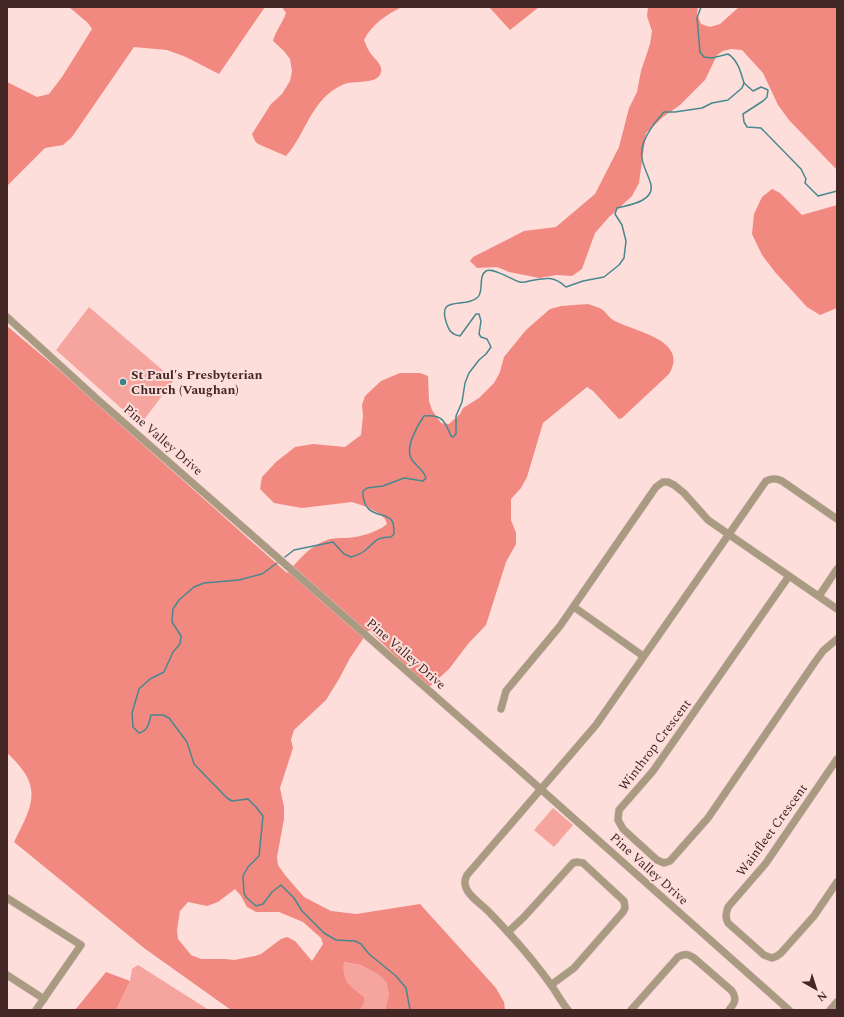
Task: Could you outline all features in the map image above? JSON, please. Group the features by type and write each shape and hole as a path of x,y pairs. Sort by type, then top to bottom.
{"street":[{"name":"Pine Valley Drive","path":"7,317 97,399 541,789 789,1010"},
{"path":"568,1010 525,950 467,891 464,885 464,880 596,725 766,481 777,479 782,481 837,519"},
{"path":"501,709 506,691 557,632 659,484 668,482 682,491 706,517 728,534 837,609"},
{"path":"819,596 837,569"},
{"name":"Winthrop Crescent","path":"789,576 653,771 619,810 618,820 623,829 657,860 664,862 670,861 704,823 815,662 827,648 837,640"},
{"path":"574,607 643,656"},
{"name":"Wainfleet Crescent","path":"837,759 766,863 728,907 726,919 728,923 764,955 772,958 777,956 814,916 837,882"},
{"path":"508,932 524,917 573,863 576,862 583,863 624,901 625,908 623,912 574,968 551,985"},
{"path":"7,898 80,945 36,1010"},
{"path":"631,1010 678,957 688,954 735,996 736,1000 729,1010"},
{"path":"7,975 44,999"},
{"path":"830,1010 837,1002"}],"shaded area":[{"path":"69,7 265,7 219,74 186,57 167,50 134,47 72,137 63,145 45,148 7,186 7,82 37,97 49,94 62,77 92,29 88,23"},
{"path":"282,7 402,7 380,20 367,34 364,40 369,51 381,66 379,76 372,80 352,82 340,86 332,91 324,98 312,114 298,140 286,156 258,144 252,134 271,104 282,94 290,81 292,71 290,59 273,41 286,13"},
{"path":"489,7 539,7 510,30"},
{"path":"648,7 698,7 697,14 701,24 710,27 720,24 739,7 837,7 837,170 789,120 778,105 763,73 742,50 731,49 723,51 717,55 705,80 680,105 663,117 646,133 639,183 632,196 609,217 595,233 582,269 572,276 557,275 539,278 509,272 497,267 477,268 470,261 473,257 524,231 556,227 595,194 619,147 629,108 637,92 652,31 647,16"},
{"path":"772,189 780,193 802,215 837,205 837,308 820,315 807,307 775,272 762,255 752,234 754,214 762,197"},
{"path":"588,304 600,308 615,321 658,339 667,346 672,353 673,363 669,374 622,418 619,419 593,391 587,387 543,423 527,477 521,488 511,499 511,520 516,533 516,544 506,562 486,625 468,644 449,669 428,688 369,630 350,658 326,700 294,730 291,740 293,748 280,788 284,807 284,819 277,857 278,865 304,897 331,911 356,914 420,904 496,988 504,1002 505,1010 385,1010 389,994 386,982 379,975 361,965 344,962 345,979 364,997 364,1003 360,1010 231,1010 144,948 14,842 26,816 32,795 26,775 7,753 7,326 58,369 287,573 305,554 320,543 332,539 362,536 378,530 387,524 385,519 380,514 367,507 352,502 302,508 274,503 260,489 262,477 276,462 295,447 313,444 345,447 361,435 363,416 362,405 365,396 381,381 400,373 420,373 428,376 429,401 432,410 441,423 449,424 460,414 463,408 479,398 494,383 500,372 504,357 526,330 550,309 561,306","holes":["235,889 247,907 256,912 279,912 303,922 321,938 323,944 312,961 295,941 287,937 281,939 261,954 234,960 201,959 191,955 178,939 177,930 180,911 188,902 207,906 218,902"]},
{"path":"89,307 174,380 140,425 56,350"},
{"path":"553,808 573,825 554,847 534,830"},
{"path":"344,962 361,965 379,975 386,982 389,994 385,1010 360,1010 364,1003 364,997 348,985 343,976"},
{"path":"138,965 209,1010 116,1010 130,981 132,969"},
{"path":"106,972 130,981 116,1010 75,1010"}],"waterway":[{"path":"701,7 697,18 700,52 704,57 712,58 728,54 737,63 744,83"},
{"path":"744,83 753,91 761,87 768,90 767,97 763,101 743,114 744,122 747,127 761,128 801,169 806,179 805,183 818,196 837,191"},
{"path":"285,557 294,550 333,542 344,554 351,557 363,552 375,541 381,538 391,537 394,534 394,527 390,518 371,511 367,507 364,500 363,491 367,488 383,486 404,478 423,481 426,478 424,473 412,460 410,455 410,444 415,431 424,416 435,416 439,417 445,423 451,436 453,437 456,434 456,416 462,402 465,383 469,373 491,347 487,339 481,337 479,334 481,321 479,314 476,314 460,336 454,334 449,329 445,316 445,309 453,304 472,301 478,297 481,291 482,276 489,270 498,272 521,282 549,278 566,287 583,281 604,277 619,265 624,258 626,241 622,225 615,214 617,208 639,202 651,191 651,185 643,161 642,152 645,139 652,127 664,112 702,108 712,103 728,100 742,88 744,83"},
{"path":"277,563 262,574 239,580 204,583 194,587 179,600 173,609 172,622 181,636 180,644 173,652 164,672 150,679 139,689 132,713 133,727 139,733 146,729 151,715 163,715 169,718 187,742 194,764 227,798 232,801 248,799 263,816 259,856 248,867 243,876 244,893 246,897 256,906 263,904 272,892 281,885 294,898 302,911 324,933 336,940 355,941 361,944 369,954 396,976 406,988 410,1010"}],"place":[{"name":"St Paul's Presbyterian Church (Vaughan)","path":"123,382"}]}
